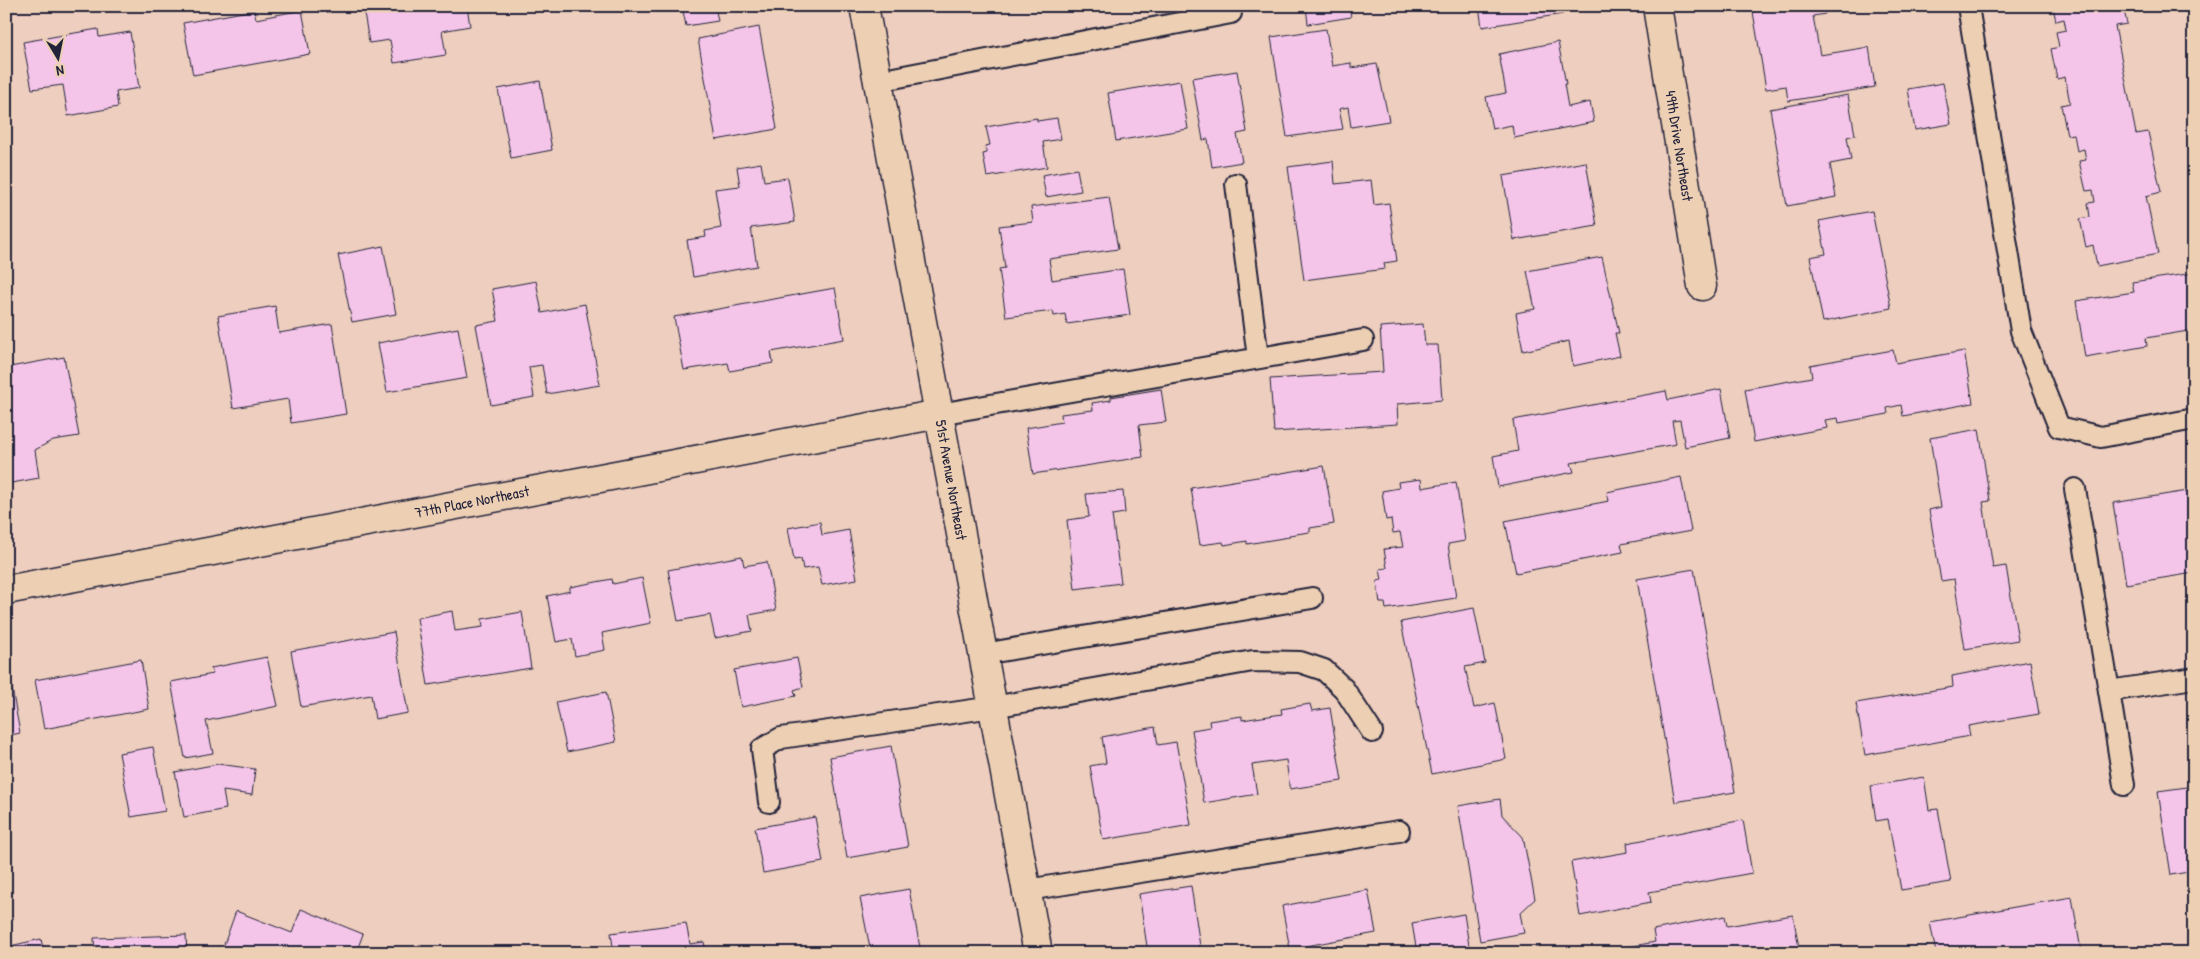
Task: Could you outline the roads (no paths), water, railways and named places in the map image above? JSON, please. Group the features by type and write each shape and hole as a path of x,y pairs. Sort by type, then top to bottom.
{"street":[{"name":"51st Avenue Northeast","path":"864,6 1038,953"},
{"name":"49th Drive Northeast","path":"1656,6 1702,286"},
{"name":"77th Place Northeast","path":"6,590 939,414"}],"lane":[{"path":"1968,6 2021,330 2060,427 2101,437 2194,418"},
{"path":"878,80 1231,14"},
{"path":"1236,184 1258,358"},
{"path":"939,414 1362,340"},
{"path":"2076,488 2124,785"},
{"path":"983,654 1312,598"},
{"path":"769,802 762,749 781,738 993,707 1253,662 1300,662 1324,670 1344,689 1372,732"},
{"path":"2109,691 2194,678"},
{"path":"1026,890 1399,831"}]}
